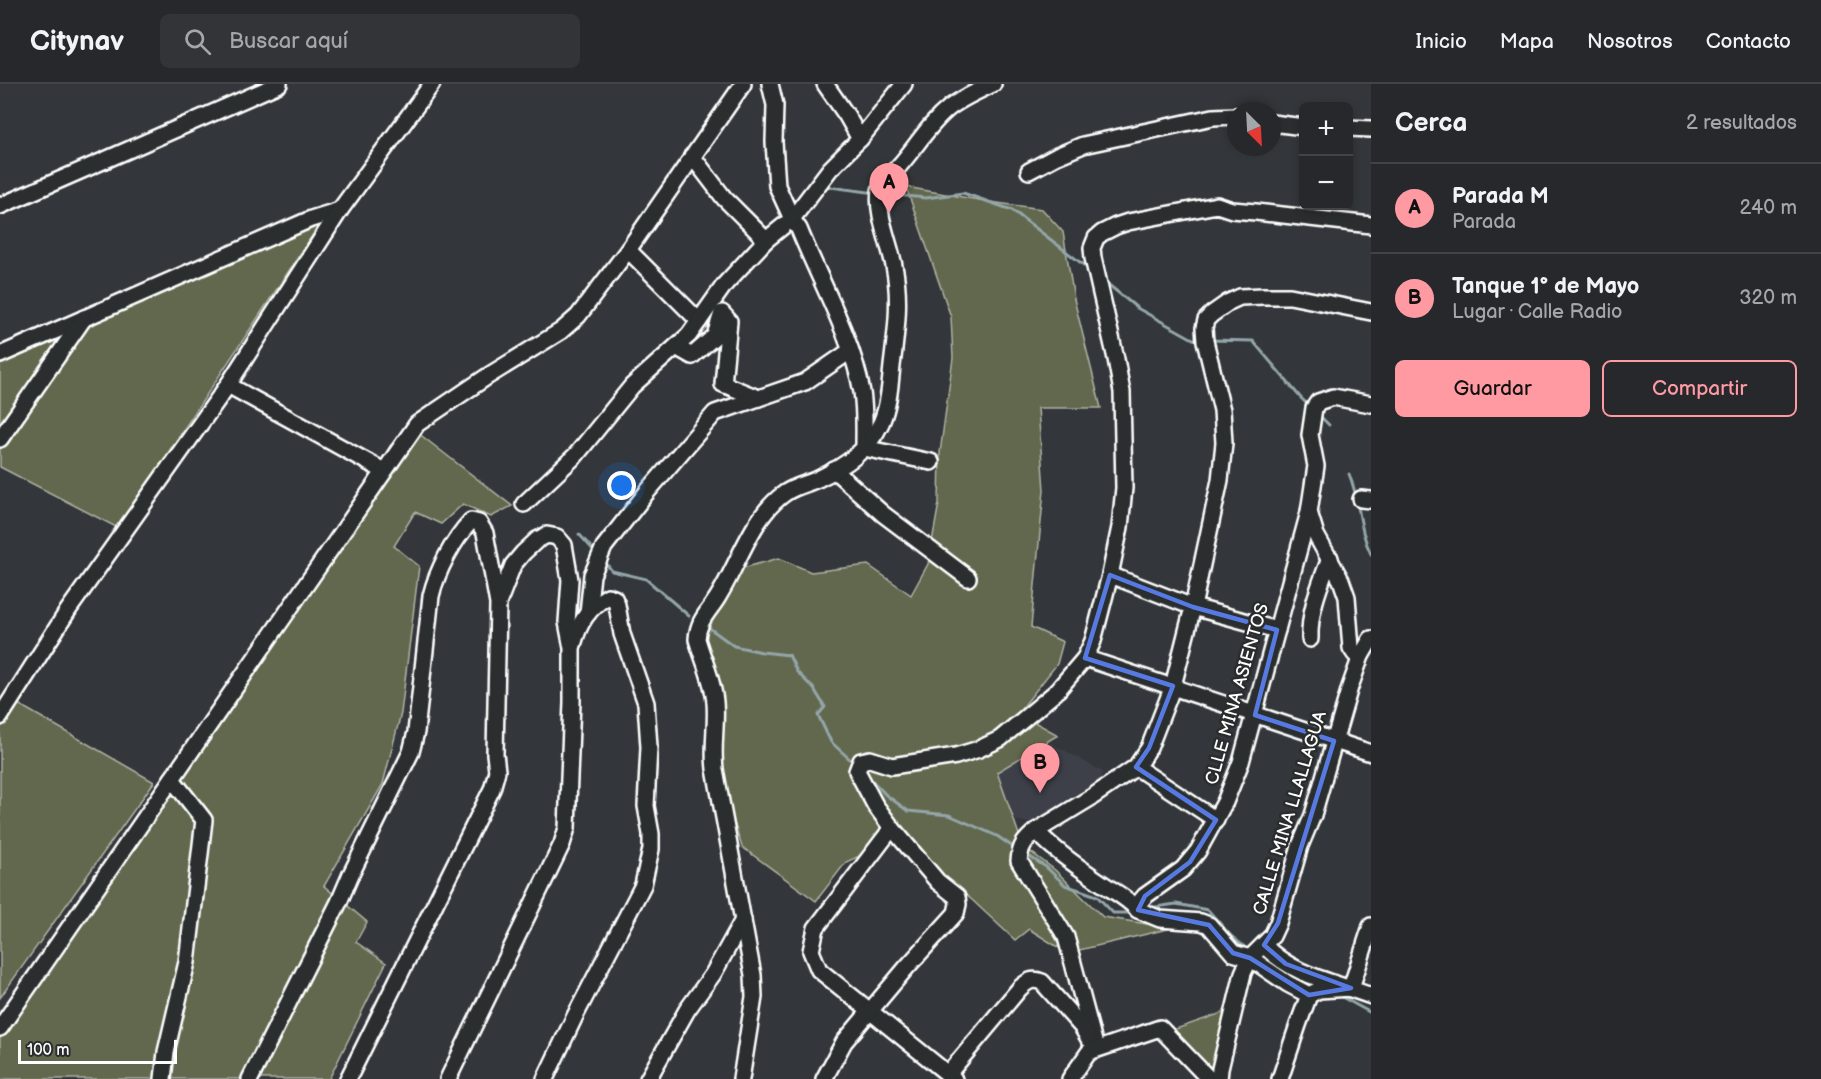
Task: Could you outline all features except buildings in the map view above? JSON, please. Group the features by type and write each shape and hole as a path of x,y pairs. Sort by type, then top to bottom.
{"street":[{"path":"0,206 279,84"},
{"path":"0,717 69,609 228,385 340,210 432,84"},
{"path":"3,1019 417,424 488,376 561,331 579,316 628,250 743,84"},
{"path":"770,84 775,105 774,142 777,186 799,229 850,351 861,391 864,412 864,448"},
{"path":"825,84 860,140"},
{"path":"524,504 576,455 632,386 689,335 725,284 766,240 792,219 830,169 860,140 904,84"},
{"path":"741,1079 754,997 753,975 713,756 714,695 697,639 698,630 701,621 719,597 755,526 774,503 785,493 850,462 864,448 880,425 886,411 898,309 895,268 881,214 879,196 881,187 930,127 950,108 993,84"},
{"path":"1029,171 1083,145 1213,117 1227,116"},
{"path":"1281,124 1299,126"},
{"path":"1353,128 1371,129"},
{"path":"692,156 724,198 766,240"},
{"path":"824,1079 844,1042 956,913 958,904 957,897 938,882 875,805 857,771 861,761 870,759 892,765 956,756 1000,739 1056,692 1085,658 1093,641 1120,527 1124,488 1122,392 1092,248 1096,238 1101,233 1128,222 1217,205 1232,210 1371,225"},
{"path":"0,356 311,219 340,210"},
{"path":"628,250 699,321"},
{"path":"1096,1049 1066,937 1019,861 1020,849 1026,839 1036,831 1136,767 1149,748 1173,686 1193,607 1220,480 1224,443 1222,410 1205,341 1206,320 1240,297 1290,296 1371,312"},
{"path":"676,347 692,356 715,336 722,313 729,321 723,384 758,398"},
{"path":"0,439 84,318"},
{"path":"588,613 592,575 604,547 715,413 805,382 850,351"},
{"path":"228,385 384,471"},
{"name":"CLLE MINA ASIENTOS","path":"1138,910 1139,903 1145,896 1176,875 1190,862 1216,820 1238,770 1309,512 1316,466 1310,435 1314,408 1318,402 1333,397 1371,404"},
{"path":"864,448 931,462"},
{"path":"834,470 883,514 968,578"},
{"path":"1309,512 1316,535 1341,580 1347,597 1351,648 1355,654 1361,656"},
{"path":"250,1079 411,752 416,732 431,596 435,580 463,529 471,521 479,523 485,533 498,604 496,771 492,789 348,1079"},
{"path":"448,1079 562,844 567,828 572,648 567,622 570,580 568,558 564,545 557,537 547,535 537,540 523,553 513,565 498,604"},
{"path":"1310,639 1309,627 1315,600 1330,558"},
{"path":"1110,575 1193,607 1277,630"},
{"path":"545,1079 643,885 651,849 646,806 649,747 645,703 622,634 614,598 608,596 588,613 579,626 572,648"},
{"name":"CALLE MINA LLALLAGUA","path":"1219,1079 1239,983 1250,958 1272,936 1278,923 1300,846 1313,815 1350,687 1361,656 1371,639"},
{"path":"1085,658 1371,753"},
{"path":"1136,767 1216,820"},
{"path":"163,1079 166,1052 188,954 204,820 172,779"},
{"path":"892,828 816,928 811,951 819,970 951,1076 1020,988 1029,981 1042,982 1082,1027 1096,1049"},
{"path":"1036,831 1072,863 1130,902 1138,910 1160,919 1201,922 1209,925 1233,953 1250,958 1288,984 1309,995"},
{"path":"648,1079 687,1010 713,974 743,920"},
{"path":"1351,988 1371,926"},
{"path":"1264,945 1275,957 1286,964 1310,975 1371,996"},
{"path":"1280,1079 1309,995 1319,990 1351,988"},
{"path":"1070,1079 1089,1052 1160,1028 1201,1076"}],"highlighted area":[{"path":"1110,575 1193,607 1277,630 1255,715 1334,741 1278,923 1264,945 1286,964 1351,988 1309,995 1250,958 1233,953 1209,925 1138,910 1145,896 1190,862 1216,820 1136,767 1149,748 1173,686 1085,658"}],"shaded area":[{"path":"1048,741 1103,772 1100,784 1036,824 1014,820 997,772"}],"green space":[{"path":"906,187 1042,209 1063,232 1074,299 1101,408 1038,408 1044,490 1031,627 1063,642 1057,664 1018,713 1058,735 997,772 1023,846 1055,870 1103,917 1172,928 1067,953 1029,929 1015,940 972,900 897,839 846,862 816,901 742,847 724,792 713,678 688,643 693,622 743,568 779,558 811,572 868,565 911,595 928,564 939,503 940,453 953,358 951,317"},
{"path":"320,224 118,528 0,467 0,364"},
{"path":"409,426 512,506 491,517 463,504 441,524 415,512 394,546 419,566 401,713 383,784 324,886 367,922 356,942 386,963 329,1079 0,1079 0,1027 362,495 390,446"},
{"path":"6,697 154,782 0,998 0,706"},
{"path":"1222,1013 1226,1016 1214,1070 1211,1072 1167,1032"}],"waterway":[{"path":"823,186 876,193"},
{"path":"885,194 926,198 963,193 1012,210 1089,269"},
{"path":"1104,281 1137,308 1193,339 1199,340"},
{"path":"1209,340 1253,341 1310,407"},
{"path":"1319,415 1329,425"},
{"path":"1349,474 1371,554"},
{"path":"579,534 596,553"},
{"path":"603,560 612,571 646,579 689,616"},
{"path":"708,627 734,646 789,655 797,672 814,689 825,707 818,715 831,742 854,763"},
{"path":"865,773 886,795 908,811 949,815 997,836 1016,849"},
{"path":"1025,854 1046,867 1065,885 1097,896 1113,913 1131,913"},
{"path":"1149,908 1176,904 1208,910 1231,936 1248,950"},
{"path":"1290,976 1314,987"},
{"path":"1340,996 1371,1013"}],"place":[{"name":"Parada M","path":"889,213"},
{"name":"Tanque 1° de Mayo","path":"1040,793"}]}
